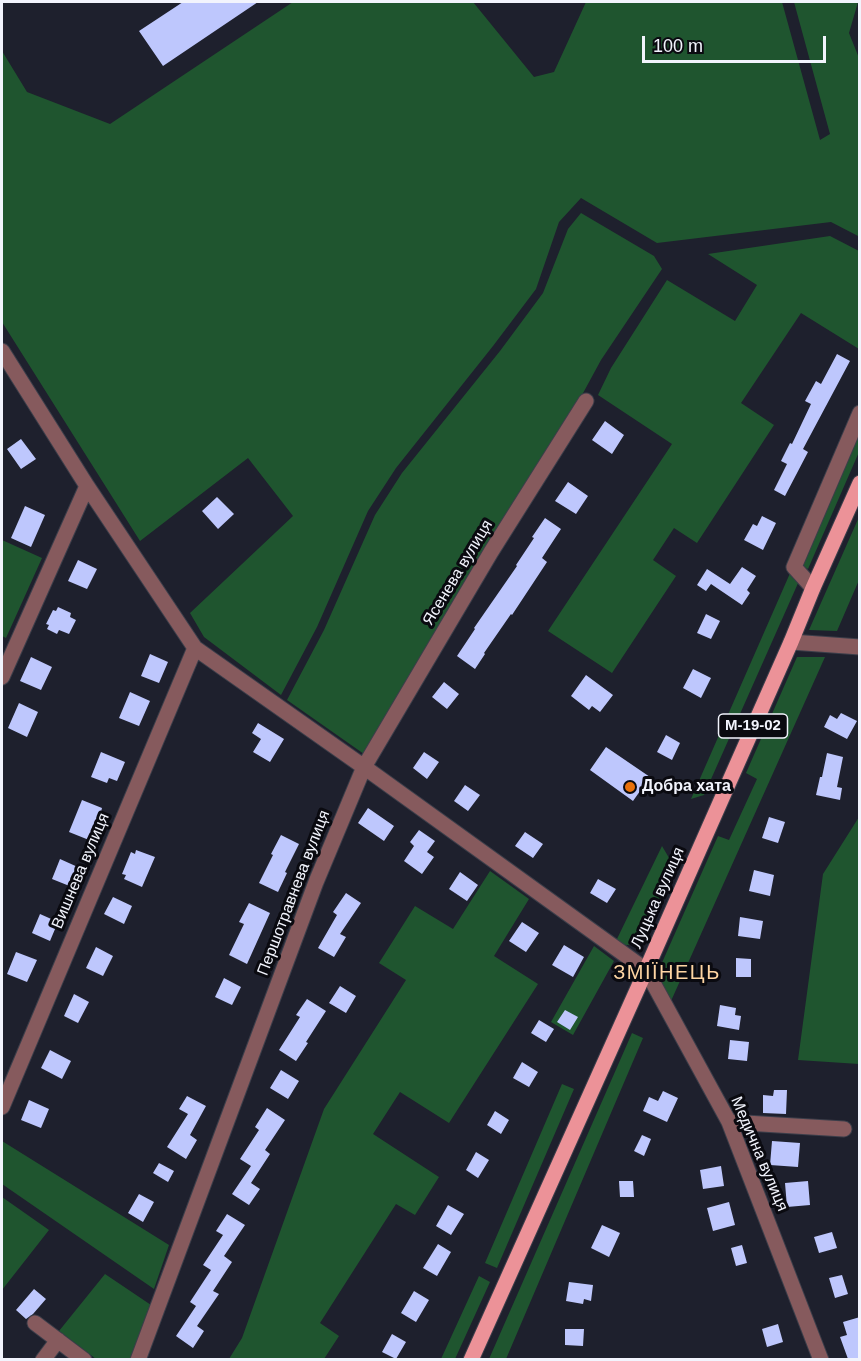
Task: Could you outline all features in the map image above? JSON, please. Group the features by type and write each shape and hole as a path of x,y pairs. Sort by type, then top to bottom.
{"main road":[{"name":"Луцька вулиця","path":"471,1359 646,970 860,483"}],"street":[{"path":"2,351 87,486 195,648 646,970"},
{"name":"Ясенева вулиця","path":"363,767 491,552 586,400"},
{"path":"813,588 794,567 860,413"},
{"path":"2,677 87,486"},
{"path":"791,642 860,647"},
{"name":"Вишнева вулиця","path":"2,1107 195,648"},
{"name":"Першотравнева вулиця","path":"138,1359 316,882 363,767"},
{"name":"Медична вулиця","path":"646,970 729,1122 821,1359"},
{"path":"729,1122 844,1130"},
{"path":"35,1323 84,1359"},
{"path":"43,1359 58,1340"}],"green space":[{"path":"293,2 473,2 534,77 554,72 586,2 782,2 820,140 830,134 794,2 858,2 849,33 859,58 860,237 831,222 657,243 581,198 559,222 536,289 396,468 368,511 317,627 281,695 204,637 190,613 293,516 248,458 140,541 2,322 2,51 27,92 110,124"},
{"path":"581,213 654,256 662,269 601,360 364,754 287,700 324,630 375,515 402,473 500,351 543,293 568,229"},
{"path":"830,236 859,251 859,349 801,313 741,403 774,425 697,543 674,528 653,560 676,576 612,673 548,631 672,444 598,395 611,368 667,280 735,321 757,285 708,254"},
{"path":"859,427 859,452 808,569 800,565"},
{"path":"859,517 859,580 837,631 809,630"},
{"path":"2,540 42,558 6,638 2,636"},
{"path":"791,571 799,581 704,795 691,799"},
{"path":"797,657 825,657 671,1001 657,974 718,836 729,840 757,779 746,773"},
{"path":"859,817 859,1064 798,1060 823,874"},
{"path":"662,846 675,868 642,944 626,945 616,941"},
{"path":"490,871 529,899 494,956 538,984 449,1123 400,1092 373,1134 439,1177 415,1215 396,1204 320,1323 339,1336 324,1359 229,1359 242,1338 324,1109 406,980 379,963 415,906 453,929"},
{"path":"594,946 614,961 573,1035 551,1022"},
{"path":"632,1033 643,1038 506,1359 489,1359"},
{"path":"562,1084 574,1089 497,1268 485,1263"},
{"path":"2,1141 169,1245 154,1289 2,1184"},
{"path":"2,1197 49,1230 2,1290"},
{"path":"105,1274 151,1305 130,1359 96,1359 59,1331"},
{"path":"479,1276 490,1282 455,1359 441,1359"}],"building":[{"path":"183,2 258,2 163,66 139,31"},
{"path":"837,354 850,361 803,449 808,452 785,496 774,490 787,464 781,461 790,443 792,444 811,404 805,401 816,381 821,384"},
{"path":"605,421 624,435 612,454 592,440"},
{"path":"21,439 36,459 21,469 7,449"},
{"path":"568,482 588,496 576,514 555,501"},
{"path":"217,497 234,514 218,529 202,511"},
{"path":"25,506 45,515 31,547 11,538"},
{"path":"762,516 776,523 763,550 744,540 753,524 757,526"},
{"path":"545,518 561,529 542,558 547,562 475,669 457,656 517,566"},
{"path":"78,560 97,569 87,589 68,581"},
{"path":"742,567 756,576 747,590 750,593 742,605 711,584 706,591 697,585 707,569 730,584"},
{"path":"58,607 71,613 70,617 76,620 69,634 59,630 57,634 47,629 49,625 46,624 53,610 56,611"},
{"path":"706,614 720,621 711,639 697,633"},
{"path":"150,654 168,662 159,683 141,676"},
{"path":"31,657 52,667 41,690 20,681"},
{"path":"693,669 711,678 701,698 683,688"},
{"path":"586,675 613,695 600,712 592,706 589,710 571,696"},
{"path":"444,682 459,694 447,709 432,697"},
{"path":"130,692 150,701 139,726 119,718"},
{"path":"19,703 38,712 27,737 8,728"},
{"path":"841,713 857,721 847,739 824,727 830,715 837,719"},
{"path":"258,723 284,739 270,762 253,752 261,739 252,733"},
{"path":"666,735 680,743 672,760 657,752"},
{"path":"606,747 650,777 633,801 590,770"},
{"path":"101,752 125,762 117,781 109,778 107,783 91,777"},
{"path":"424,752 439,762 427,779 413,768"},
{"path":"827,753 843,757 837,787 842,788 840,800 816,795"},
{"path":"465,785 480,795 468,811 454,801"},
{"path":"82,800 102,808 101,812 106,814 96,839 90,836 89,840 69,832"},
{"path":"368,808 394,826 384,841 358,823"},
{"path":"769,817 785,822 778,843 762,838"},
{"path":"419,830 435,841 427,852 434,857 422,874 404,861 414,846 410,842"},
{"path":"525,832 543,844 533,858 515,846"},
{"path":"281,835 299,844 278,892 259,883"},
{"path":"136,850 155,857 142,887 124,879 126,875 122,874 131,852 135,854"},
{"path":"60,859 80,868 72,887 52,879"},
{"path":"754,870 774,875 770,896 749,891"},
{"path":"460,872 478,885 467,901 449,889"},
{"path":"598,879 616,889 607,903 590,893"},
{"path":"346,893 361,903 340,934 346,937 334,957 318,948 337,915 333,912"},
{"path":"113,897 132,906 124,924 104,914"},
{"path":"249,903 270,913 247,964 229,955 244,924 239,922"},
{"path":"40,914 58,922 50,941 32,933"},
{"path":"740,917 763,921 760,939 738,936"},
{"path":"522,922 539,933 526,952 509,941"},
{"path":"564,945 584,957 573,977 552,965"},
{"path":"96,947 113,956 103,976 86,968"},
{"path":"16,952 37,960 27,982 7,974"},
{"path":"736,958 751,959 751,977 736,977"},
{"path":"224,978 241,987 232,1005 215,997"},
{"path":"340,986 356,996 346,1013 329,1003"},
{"path":"74,994 89,1002 78,1023 64,1016"},
{"path":"307,999 326,1011 296,1061 279,1050 300,1017 296,1015"},
{"path":"720,1005 736,1008 735,1015 741,1016 739,1030 717,1026"},
{"path":"565,1010 578,1017 570,1030 557,1022"},
{"path":"539,1020 554,1029 546,1042 531,1033"},
{"path":"730,1040 749,1042 747,1061 728,1059"},
{"path":"50,1050 71,1061 62,1079 41,1068"},
{"path":"522,1062 538,1072 529,1087 513,1078"},
{"path":"281,1070 299,1081 288,1099 270,1088"},
{"path":"774,1090 787,1090 786,1114 763,1113 763,1095 773,1096"},
{"path":"663,1091 678,1098 667,1122 643,1111 649,1097 658,1101"},
{"path":"187,1096 206,1106 190,1135 197,1140 186,1159 167,1147 188,1114 179,1109"},
{"path":"29,1100 49,1109 41,1128 21,1120"},
{"path":"267,1108 285,1120 265,1150 270,1154 251,1183 260,1189 249,1205 232,1194 251,1166 240,1159 259,1130 255,1127"},
{"path":"495,1111 509,1120 501,1134 487,1125"},
{"path":"642,1135 651,1139 644,1156 634,1151"},
{"path":"772,1141 800,1143 798,1167 770,1165"},
{"path":"476,1152 489,1160 478,1178 466,1170"},
{"path":"159,1163 174,1171 168,1182 153,1173"},
{"path":"721,1166 724,1186 703,1189 700,1170"},
{"path":"619,1181 633,1181 634,1197 620,1197"},
{"path":"808,1181 810,1205 787,1207 785,1183"},
{"path":"139,1194 154,1202 143,1222 128,1213"},
{"path":"729,1202 735,1225 713,1231 707,1208"},
{"path":"448,1205 464,1214 451,1235 436,1226"},
{"path":"227,1214 245,1225 224,1256 232,1262 213,1291 219,1294 197,1326 204,1331 193,1348 176,1336 196,1306 190,1302 211,1270 203,1265 223,1235 216,1231"},
{"path":"602,1225 620,1233 609,1257 591,1248"},
{"path":"832,1232 837,1248 819,1253 814,1237"},
{"path":"438,1244 451,1252 437,1276 423,1268"},
{"path":"742,1245 747,1263 736,1266 731,1248"},
{"path":"842,1275 848,1294 835,1298 829,1278"},
{"path":"569,1282 593,1285 591,1301 584,1299 583,1304 566,1301"},
{"path":"34,1289 46,1299 26,1319 16,1310"},
{"path":"414,1291 429,1300 416,1322 401,1313"},
{"path":"860,1317 860,1359 848,1359 840,1337 847,1335 843,1322"},
{"path":"778,1324 783,1342 767,1347 762,1329"},
{"path":"565,1329 584,1329 583,1346 565,1345"},
{"path":"392,1334 406,1342 396,1359 382,1352"}],"place":[{"name":"Добра хата","path":"630,787"}],"district":[{"name":"ЗМІЇНЕЦЬ","path":"667,973"}]}
